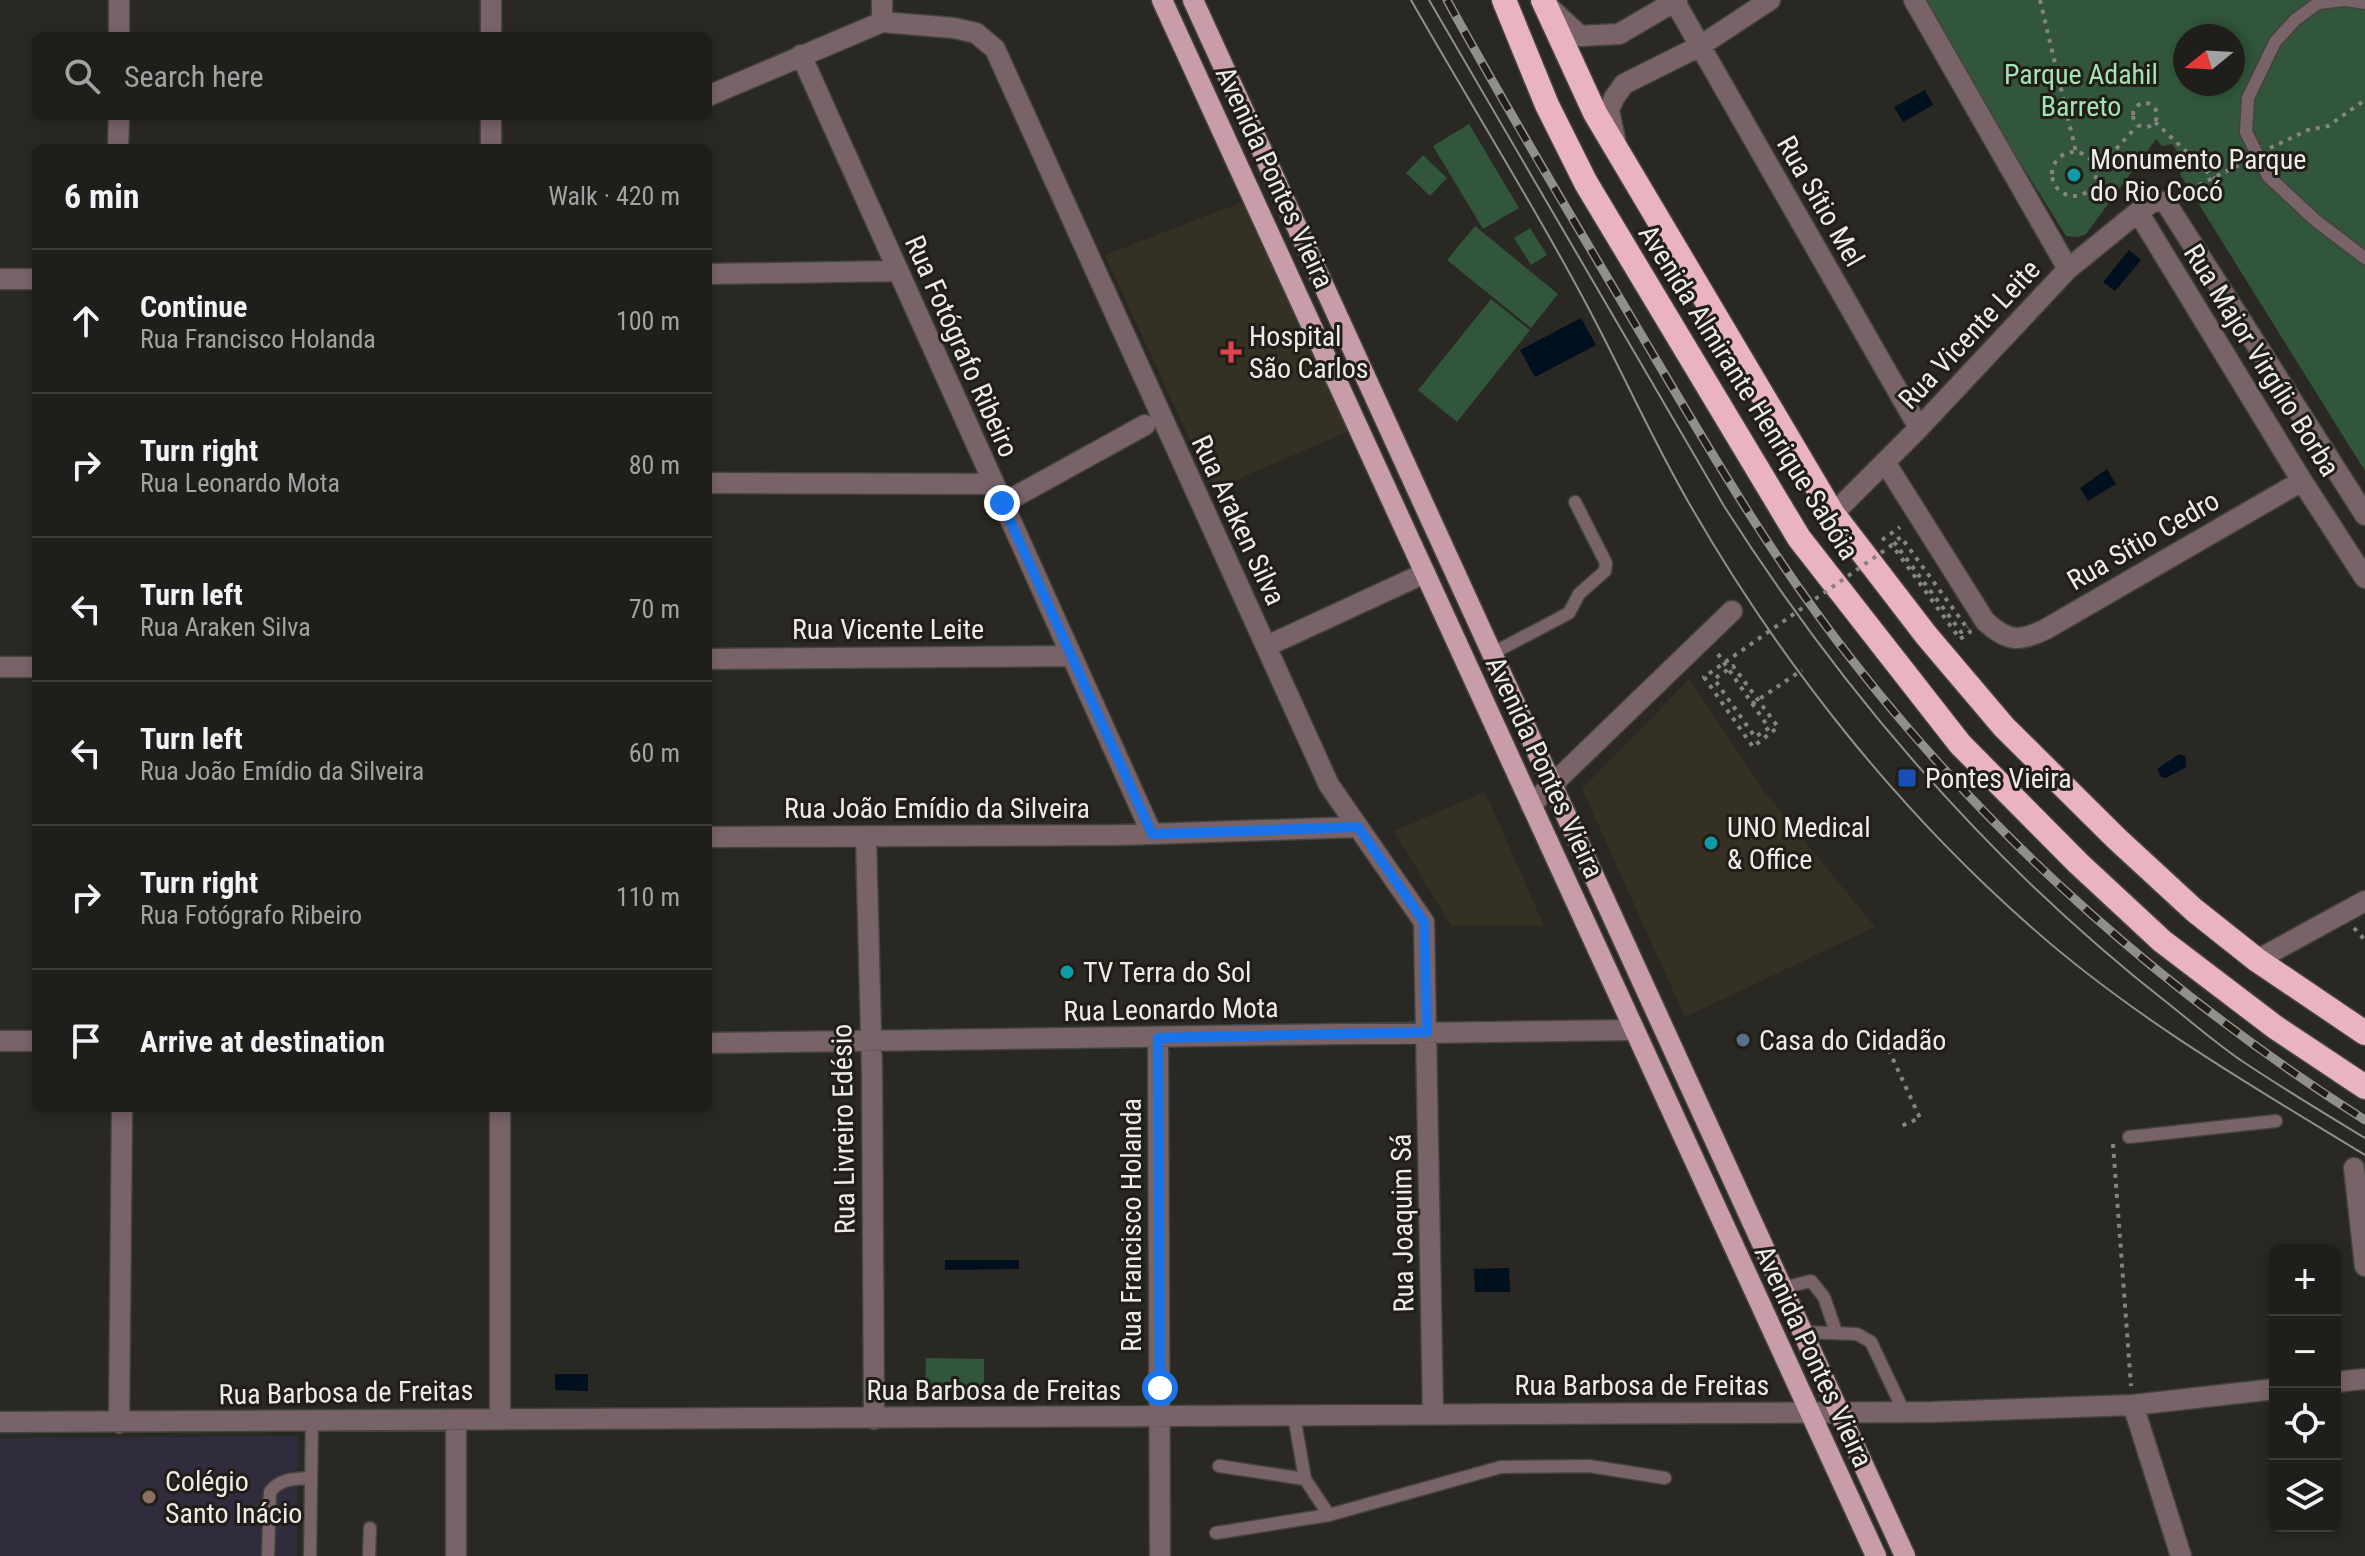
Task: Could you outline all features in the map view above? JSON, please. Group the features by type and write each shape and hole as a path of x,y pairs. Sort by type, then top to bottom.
{"highway":[{"path":"1486,0 1547,105"},
{"name":"Avenida Almirante Henrique Sabóia","path":"1504,0 1547,105 1586,183 1799,538 1960,744 2078,863 2162,941 2275,1027 2365,1087"},
{"name":"Avenida Almirante Henrique Sabóia","path":"1543,2 1581,89 1833,514 1926,635 2004,727 2128,850 2194,910 2257,960 2365,1033"}],"main road":[{"name":"Avenida Pontes Vieira","path":"1162,0 1876,1556"},
{"name":"Avenida Pontes Vieira","path":"1193,0 1905,1556"}],"street":[{"path":"119,0 119,32"},
{"path":"491,0 491,32"},
{"path":"712,94 882,22 882,0"},
{"path":"1623,162 1609,110 1624,84 1700,46 1770,0"},
{"path":"1914,0 2068,269"},
{"path":"1543,2 1580,36 1599,37 1619,34 1676,1"},
{"name":"Rua Sítio Mel","path":"1676,1 1919,428"},
{"name":"Rua Araken Silva","path":"882,22 954,28 976,33 995,49 1329,785 1424,922 1427,1032"},
{"name":"Rua Fotógrafo Ribeiro","path":"801,55 1069,656 1152,834"},
{"path":"118,144 119,120"},
{"path":"491,120 491,144"},
{"name":"Rua Vicente Leite","path":"1833,514 1919,428 2068,269 2153,206"},
{"name":"Rua Major Virgílio Borba","path":"2153,206 2302,481 2365,578"},
{"name":"Rua Major Virgílio Borba","path":"2153,206 2365,515"},
{"path":"712,274 898,271"},
{"path":"0,279 32,279"},
{"path":"1018,495 1145,425"},
{"name":"Rua Sítio Cedro","path":"1885,462 1985,621 2009,638 2029,638 2046,629 2302,481"},
{"path":"712,483 994,484"},
{"path":"1267,646 1425,573"},
{"path":"1531,805 1732,611"},
{"name":"Rua Vicente Leite","path":"712,659 1069,656"},
{"path":"0,667 32,667"},
{"name":"Rua João Emídio da Silveira","path":"712,837 1152,834 1358,827"},
{"name":"Rua Livreiro Edésio","path":"866,838 874,1419"},
{"path":"2257,960 2365,901"},
{"name":"Rua Leonardo Mota","path":"712,1043 1634,1030"},
{"name":"Rua Joaquim Sá","path":"1427,1032 1433,1414"},
{"name":"Rua Francisco Holanda","path":"1158,1038 1160,1556"},
{"path":"0,1041 32,1041"},
{"path":"119,1423 122,1112"},
{"path":"500,1112 500,1419"},
{"path":"2354,1168 2365,1266"},
{"path":"2341,1381 2365,1379"},
{"name":"Rua Barbosa de Freitas","path":"0,1422 1904,1412 2133,1405 2269,1390"},
{"path":"2133,1405 2181,1556"},
{"path":"456,1420 456,1556"}],"lane":[{"path":"2365,3 2346,0 2318,3 2295,20 2275,42 2248,98 2246,132 2268,176 2335,237 2365,258"},
{"path":"1493,653 1569,613 1579,594 1605,571 1606,563 1575,502"},
{"path":"2129,1137 2276,1121"},
{"path":"1782,1288 1811,1281 1824,1297 1836,1332"},
{"path":"1802,1332 1857,1334 1871,1342 1904,1412"},
{"path":"1294,1416 1305,1479 1329,1515"},
{"path":"310,1556 312,1419"},
{"path":"1219,1466 1305,1479"},
{"path":"1216,1533 1329,1515 1501,1467 1589,1466 1665,1478"},
{"path":"268,1556 270,1492 275,1484 311,1478"},
{"path":"369,1556 370,1528"}],"path":[{"path":"2040,0 2076,152"},
{"path":"2153,206 2308,130 2328,126 2365,100"},
{"path":"2138,125 2133,114 2136,106 2143,102 2156,109 2155,122"},
{"path":"2155,122 2214,178"},
{"path":"2138,125 2146,127 2155,122"},
{"path":"2096,171 2089,158 2076,152 2063,154 2054,164 2052,178 2060,191 2074,196 2088,191 2093,186 2096,171 2138,125"},
{"path":"1706,637 1752,704 1769,728 1755,737 1714,679 1733,666 1778,727 1753,747 1704,677 1892,545 1960,639 1970,632 1901,537 1894,542 1961,632"},
{"path":"1752,704 1802,670"},
{"path":"1889,1042 1886,1044 1920,1118 1899,1127"},
{"path":"2129,1137 2113,1143 2133,1405"}],"shaded area":[{"name":"Hospital São Carlos","path":"1245,201 1349,431 1213,490 1105,255"},
{"path":"1689,679 1763,790 1875,927 1685,1017 1582,789"},
{"path":"1485,792 1544,926 1451,926 1394,831"},
{"name":"Colégio Santo Inácio","path":"298,1436 297,1556 0,1556 0,1438"}],"green space":[{"name":"Parque Adahil Barreto","path":"1919,0 2365,0 2365,471 2180,174 2185,163 2172,144 2162,146 2156,139 2086,234 2066,236"},
{"path":"1469,124 1519,208 1483,229 1433,146"},
{"path":"1423,155 1447,178 1430,196 1406,173"},
{"path":"1475,226 1558,294 1531,328 1447,260"},
{"path":"1530,228 1547,255 1531,265 1514,238"},
{"path":"1491,299 1530,330 1457,422 1418,390"},
{"path":"926,1358 984,1359 984,1394 925,1393"}],"water":[{"path":"1925,90 1933,105 1903,122 1894,107"},
{"path":"2129,250 2141,260 2115,291 2103,282"},
{"path":"1581,318 1596,345 1535,377 1520,350"},
{"path":"2107,469 2116,484 2088,501 2080,488"},
{"path":"2179,754 2186,757 2186,767 2166,778 2161,777 2157,769"},
{"path":"945,1260 1019,1260 1019,1269 945,1270"},
{"path":"1509,1268 1510,1292 1475,1292 1474,1269"},
{"path":"555,1374 588,1374 588,1391 555,1390"}],"tram line":[{"path":"1411,0 1556,249 1693,510 1764,623 1845,732 1933,833 1981,881 2069,959 2192,1048 2365,1155"},
{"path":"1429,0 1724,506 1820,645 1871,711 1983,836 2042,895 2105,951 2233,1054 2365,1138"}],"railway":[{"path":"1447,0 1538,160 1766,539 1825,624 1910,731 2028,855 2156,970 2224,1023 2365,1120"}],"place":[{"name":"Monumento Parque do Rio Cocó","path":"2074,175"},
{"name":"Hospital São Carlos","path":"1231,352"},
{"name":"Pontes Vieira","path":"1907,778"},
{"name":"UNO Medical & Office","path":"1711,843"},
{"name":"TV Terra do Sol","path":"1067,972"},
{"name":"Casa do Cidadão","path":"1743,1040"},
{"name":"Colégio Santo Inácio","path":"149,1497"}],"route":[{"path":"1002,503 1152,834 1358,827 1424,922 1427,1032 1158,1038 1160,1388"}]}
